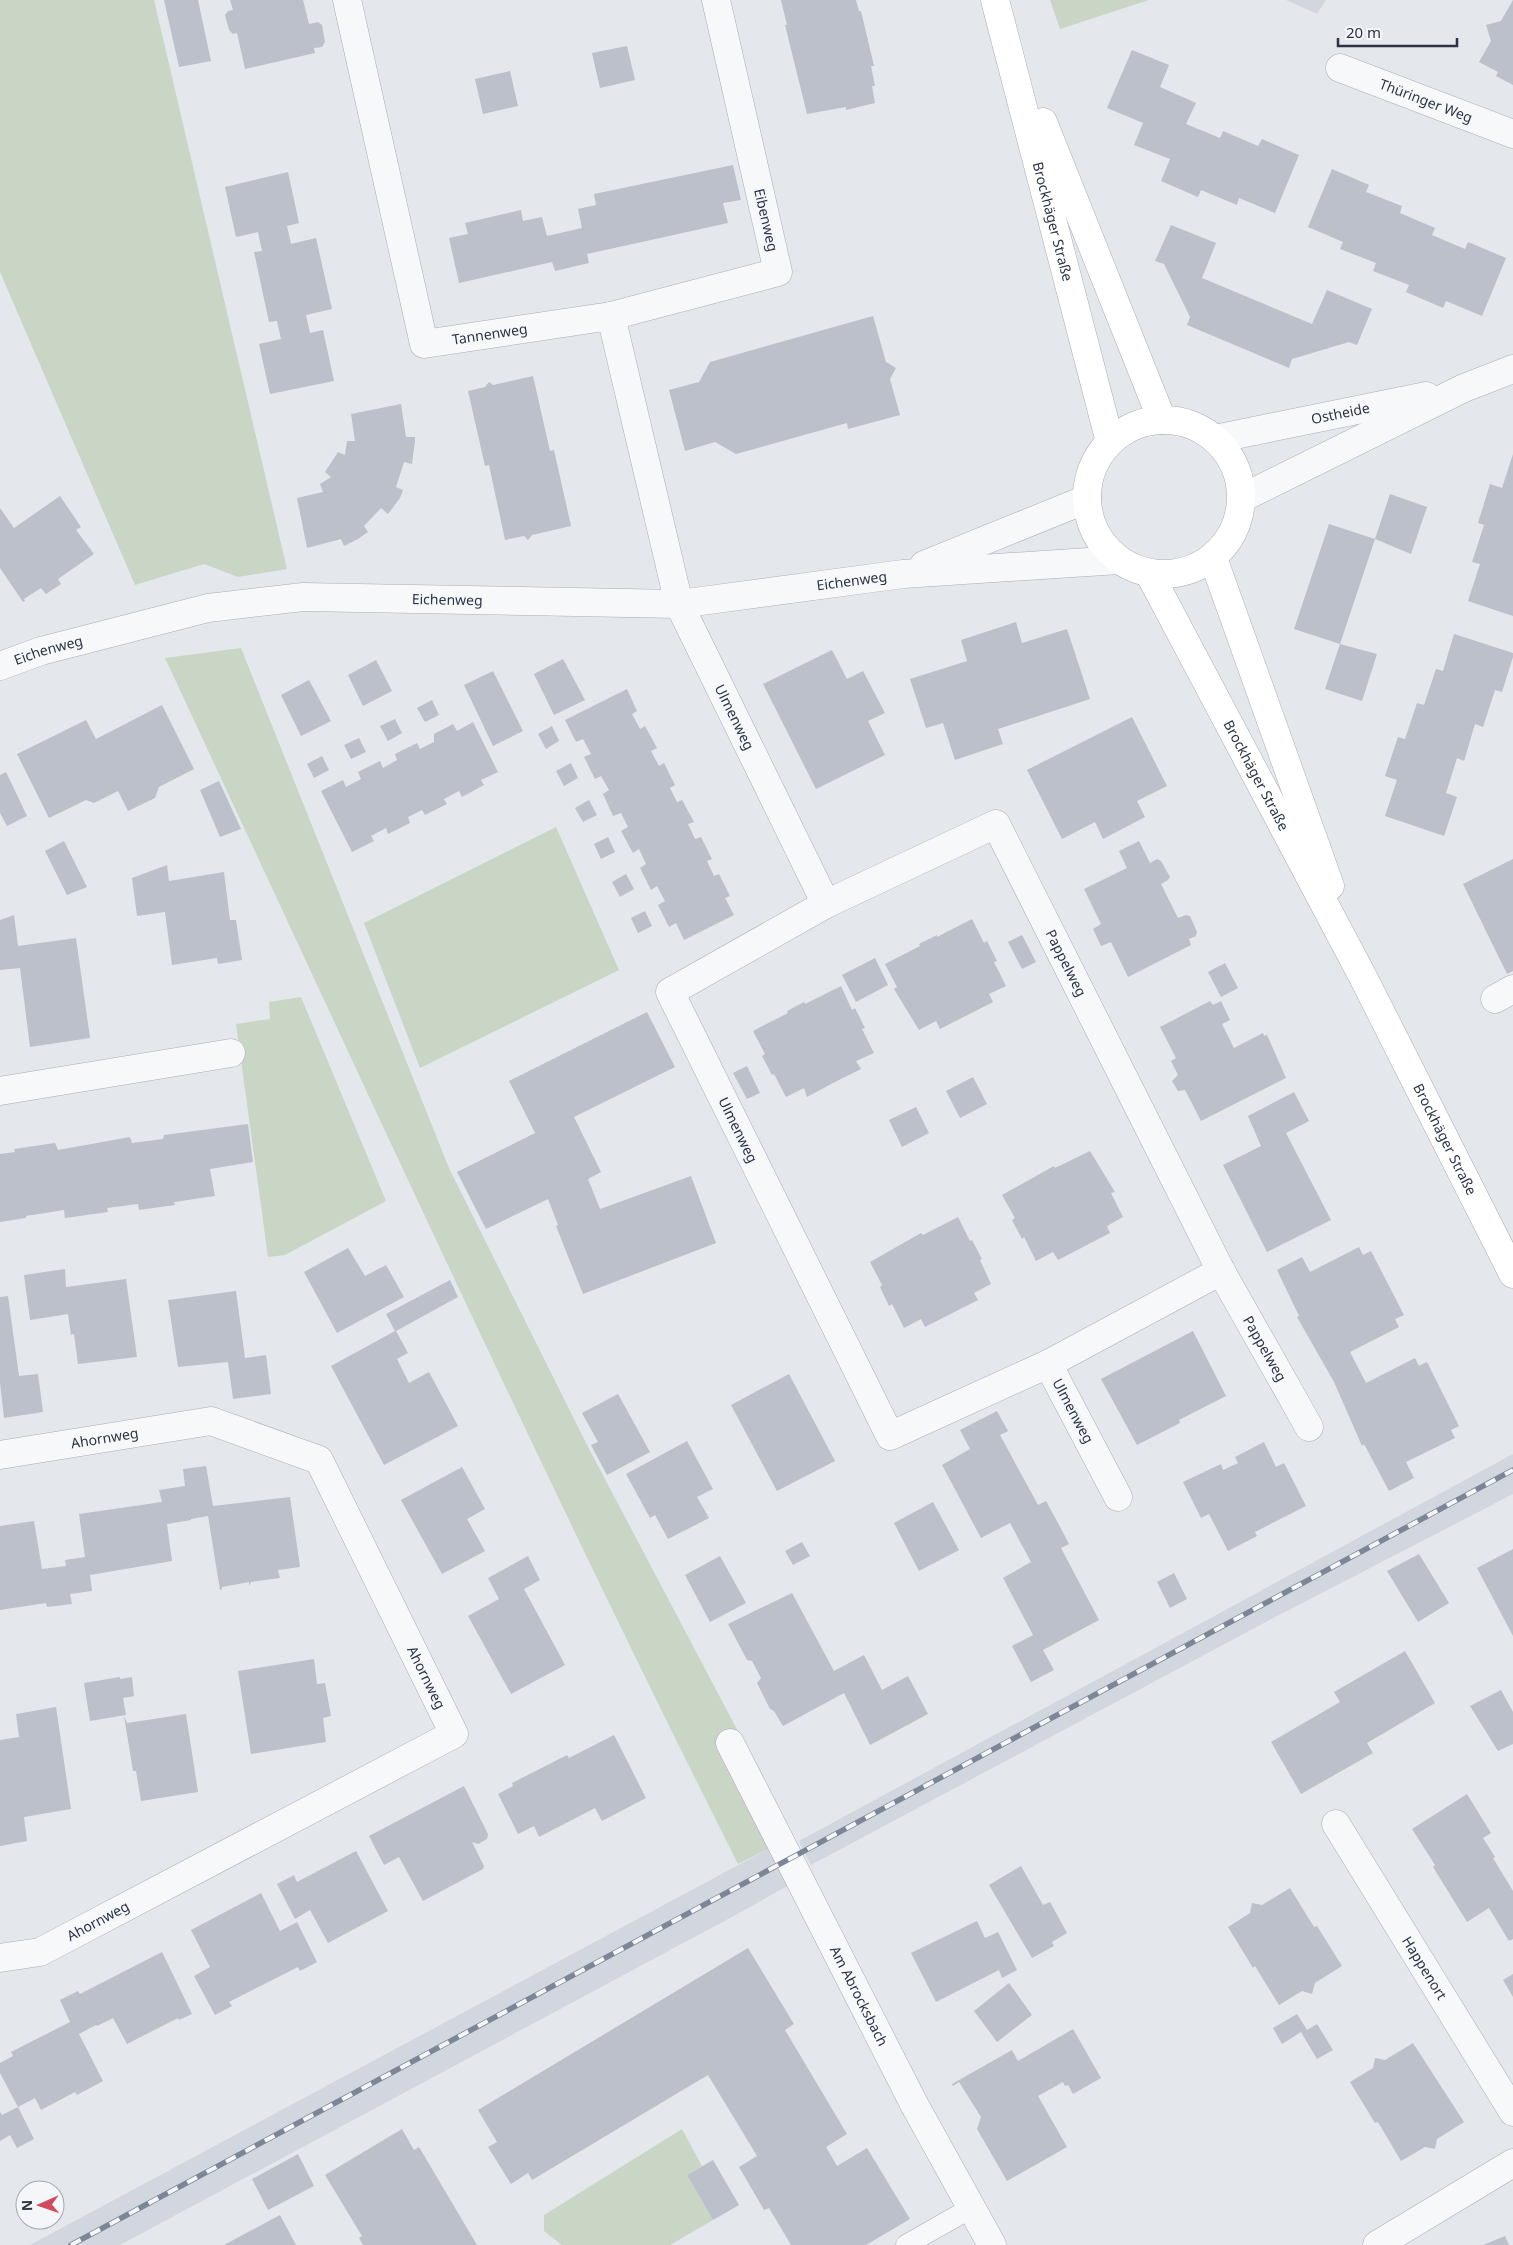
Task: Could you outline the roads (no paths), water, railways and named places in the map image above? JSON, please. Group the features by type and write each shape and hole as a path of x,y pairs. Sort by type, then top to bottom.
{"street":[{"name":"Tannenweg","path":"347,0 424,344 611,316"},
{"name":"Eibenweg","path":"611,316 778,272 716,0"},
{"name":"Brockhäger Straße","path":"997,0 1055,156 1162,420"},
{"name":"Brockhäger Straße","path":"997,0 1110,442"},
{"name":"Thüringer Weg","path":"1340,68 1513,134"},
{"path":"611,316 679,604"},
{"name":"Ostheide","path":"1242,498 1464,388 1513,369"},
{"name":"Ostheide","path":"1215,439 1464,388"},
{"path":"1162,420 1192,425 1215,439 1233,462 1242,498 1237,523 1230,537 1213,558 1201,565 1176,574 1148,573 1119,560 1095,532 1087,499 1092,471 1099,455 1110,442 1136,425 1162,420"},
{"name":"Eichenweg","path":"903,574 1087,499"},
{"name":"Brockhäger Straße","path":"1213,558 1363,977"},
{"name":"Eichenweg","path":"0,666 41,651 208,608 303,597 679,604 903,574 1119,560"},
{"name":"Brockhäger Straße","path":"1148,573 1363,977 1513,1274"},
{"name":"Ulmenweg","path":"679,604 826,904 670,992 890,1436 1048,1364 1118,1497"},
{"name":"Pappelweg","path":"826,904 996,824 1221,1271 1309,1427"},
{"path":"0,1092 231,1053"},
{"path":"1048,1364 1221,1271"},
{"name":"Ahornweg","path":"0,1455 210,1421 319,1460 454,1734 40,1952 0,1958"},
{"name":"Am Abrocksbach","path":"730,1744 914,2104 992,2245"},
{"name":"Happenort","path":"1336,1824 1513,2112"},
{"path":"1377,2245 1513,2164"}],"lane":[{"path":"906,2245 971,2208"}],"railway":[{"path":"71,2245 1513,1470"}]}
